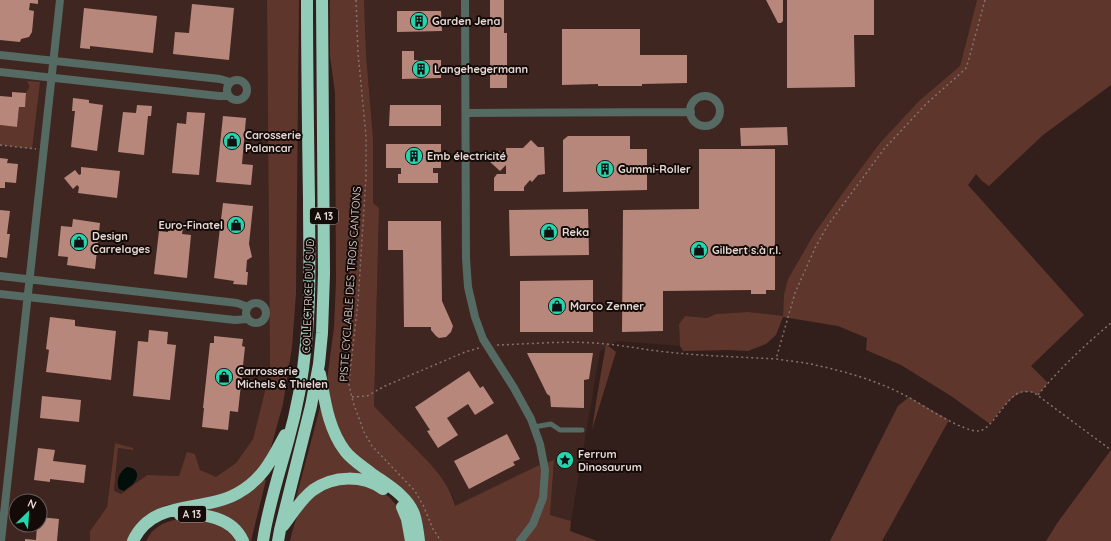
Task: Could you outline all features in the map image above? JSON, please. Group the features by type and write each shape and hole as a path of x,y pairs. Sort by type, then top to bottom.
{"highway":[{"name":"COLLECTRICE DU SUD","path":"263,541 270,506 293,420 303,372 308,314 307,0"},
{"name":"COLLECTRICE DU SUD","path":"279,535 311,406 319,364 323,317 322,0"},
{"name":"A 13","path":"319,364 328,417 335,434 346,452 359,465 392,488 408,504 414,513 420,541"},
{"name":"A 13","path":"133,541 144,525 160,514 180,508 223,500 248,487 258,478 268,465 293,420"},
{"name":"A 13","path":"279,535 302,500 313,490 328,482 344,478 361,479 377,484 392,495 403,508 407,519 411,541"},
{"name":"A 13","path":"140,541 150,528 162,520 176,515 194,514 212,516 228,524 241,536 243,541"}],"street":[{"path":"1,541 3,499 30,280 60,0"},
{"path":"465,0 466,258 468,286 475,317 487,346 514,388 531,419 540,444 545,470 543,498 533,524 520,541"},
{"path":"0,55 220,79 230,82 240,80 245,84 247,91 244,97 241,99 235,99 229,96 0,72"},
{"path":"229,96 227,87 230,82"},
{"path":"466,113 691,112"},
{"path":"0,276 237,303 248,307"},
{"path":"0,294 235,320 247,319"},
{"path":"254,304 261,304 266,313 264,319 259,323 252,323 247,319 246,312 248,307 254,304"}],"lane":[{"path":"534,427 551,424 560,430 582,430"}],"path":[{"name":"PISTE CYCLABLE DES TROIS CANTONS","path":"356,0 358,53 366,136 366,177 358,302 349,385 353,402 364,432 372,446 416,491 433,529 441,541"},
{"path":"776,359 795,293 816,246 828,226 884,149 926,104 966,68 985,0"},
{"path":"0,145 44,150"},
{"path":"1038,395 1085,345 1111,323"},
{"path":"352,397 367,396 384,386 465,352 487,346 575,343 606,344 641,350 711,356 776,359 814,364 882,384 909,397 968,430 979,431 990,424 1012,398 1021,392 1033,392 1111,450"}],"shaded area":[{"path":"0,0 267,0 270,371 253,439 236,463 216,478 200,470 195,454 179,476 147,475 121,494 114,491 118,448 133,450 115,443 107,507 90,531 90,541 0,541 0,145 32,149 30,85 25,107 19,107 17,127 0,125"},
{"path":"267,0 299,0 296,293 292,347 283,404 270,451 263,465 241,487 216,497 167,505 153,511 132,531 127,541 90,541 90,531 107,507 115,443 133,448 133,450 118,448 114,491 121,494 147,475 179,476 187,452 195,454 200,470 216,477 236,463 253,439 270,371"},
{"path":"330,0 364,0 366,54 373,138 373,203 379,208 374,406 438,472 448,488 455,506 535,467 554,460 550,515 571,521 570,531 597,541 424,541 423,524 349,450 338,432 329,402 327,380 334,327 336,281 335,93 330,56"},
{"path":"364,0 977,0 960,66 920,100 842,194 814,234 788,279 783,317 748,312 716,314 707,318 685,316 679,324 680,346 618,341 600,351 571,521 550,515 554,460 455,506 453,496 445,482 434,468 374,406 379,208 373,203 373,138 366,54"},
{"path":"977,0 1111,0 1111,85 1043,135 989,186 976,174 968,185 1084,315 1031,366 1048,383 1038,395 1031,392 1024,392 1017,395 1005,405 990,424 951,396 901,365 866,350 867,338 838,326 783,317 776,335 766,344 748,351 683,351 680,346 679,324 685,316 707,318 716,314 748,312 783,316 784,295 788,279 814,234 842,194 880,143 920,100 960,66"},
{"path":"27,81 40,82 32,149 0,145 0,125 17,127 19,107 25,107 26,93 29,88"},
{"path":"606,344 616,352 592,430 597,396"},
{"path":"909,397 949,420 882,541 830,541 898,406"},
{"path":"322,400 328,427 377,481 355,475 295,502"},
{"path":"1111,450 1111,541 1046,541 1058,522"},
{"path":"127,467 134,469 137,476 135,482 124,491 119,489 118,479 122,471"},
{"path":"263,478 266,480 251,541 248,541 200,510"},
{"path":"344,482 374,487 389,497 400,509 408,541 290,541 298,515 309,498 320,490"},
{"path":"194,517 227,527 239,541 146,541 150,534 162,524 172,520"}],"building":[{"path":"0,0 38,0 38,4 30,3 29,10 34,11 32,32 29,37 21,39 20,42 0,40"},
{"path":"490,0 504,0 504,33 507,33 507,88 490,88"},
{"path":"766,0 783,0 783,21 781,23 778,23"},
{"path":"787,0 874,0 874,35 854,35 855,87 787,88"},
{"path":"192,4 234,8 229,60 173,54 175,32 189,33"},
{"path":"84,8 157,16 153,53 90,46 90,49 80,48"},
{"name":"Garden Jena","path":"397,11 441,11 442,31 397,32"},
{"path":"562,29 640,29 640,55 687,55 687,83 642,84 642,86 598,86 598,84 562,85"},
{"name":"Langehegermann","path":"402,51 414,51 414,60 441,60 441,78 402,79"},
{"path":"12,92 26,93 25,107 19,107 17,127 0,125 0,96 12,97"},
{"path":"73,98 89,100 89,103 103,105 97,151 71,147 75,111 72,111"},
{"path":"137,105 152,106 151,116 148,116 144,155 118,152 123,112 136,113"},
{"path":"390,105 441,105 441,126 389,126"},
{"path":"187,112 205,113 199,175 172,173 177,123 186,124"},
{"name":"Carosserie Palancar","path":"223,116 246,118 242,164 253,165 251,185 216,182"},
{"path":"787,127 788,145 741,146 740,128"},
{"name":"Gummi-Roller","path":"568,136 630,136 630,149 647,149 647,190 563,192 563,140"},
{"path":"531,140 538,147 544,147 545,174 538,175 532,182 530,180 524,187 524,191 494,191 494,178 497,174 506,174 506,165 500,171 489,161 499,151 506,158 506,148 523,148"},
{"name":"Emb électricité","path":"386,144 441,144 441,168 433,168 433,173 438,173 438,183 398,183 398,174 401,174 401,168 386,168"},
{"name":"Gilbert s.à r.l.","path":"699,149 775,149 775,290 766,290 766,294 751,294 751,290 663,291 663,331 622,332 623,210 699,209"},
{"path":"0,158 8,159 7,163 18,164 16,183 5,182 5,188 0,188"},
{"path":"81,167 120,171 117,198 78,193 79,187 77,185 73,189 64,178 75,170 79,175 81,174"},
{"name":"Euro-Finatel","path":"223,203 253,206 249,244 252,257 247,260 247,285 233,284 234,281 214,278"},
{"name":"Reka","path":"588,209 589,255 510,256 509,210"},
{"path":"0,210 10,211 7,234 10,234 7,258 0,257"},
{"name":"Design Carrelages","path":"73,219 100,223 95,269 67,265 68,257 58,256 61,226 72,227"},
{"path":"169,221 184,223 182,234 191,235 187,278 154,274 159,231 168,232"},
{"path":"388,221 441,221 442,301 453,326 451,332 446,337 439,338 436,336 431,330 431,327 404,327 403,250 388,250"},
{"name":"Marco Zenner","path":"593,280 593,332 520,332 520,281"},
{"path":"50,317 75,320 75,326 116,331 111,380 46,372 49,350 46,349"},
{"path":"149,330 168,332 167,344 176,345 170,400 133,396 138,341 148,342"},
{"name":"Carrosserie Michels & Thielen","path":"214,336 243,339 242,346 245,347 238,412 230,411 228,430 202,427 210,343 214,343"},
{"path":"527,353 593,353 589,379 584,380 584,408 551,407 550,396 547,394"},
{"path":"469,371 480,388 483,386 494,403 475,415 468,404 447,418 458,435 438,448 427,431 430,430 415,407"},
{"path":"42,396 81,400 79,422 40,418"},
{"path":"507,434 520,459 513,462 515,465 469,489 454,461"},
{"path":"38,448 55,450 53,461 86,465 84,483 50,479 50,482 34,480"},
{"path":"48,518 59,519 57,541 25,541 25,539 36,540 36,533 48,533"}],"place":[{"name":"Garden Jena","path":"419,21"},
{"name":"Langehegermann","path":"421,69"},
{"name":"Carosserie Palancar","path":"232,141"},
{"name":"Emb électricité","path":"414,156"},
{"name":"Gummi-Roller","path":"605,169"},
{"name":"Euro-Finatel","path":"236,225"},
{"name":"Reka","path":"549,232"},
{"name":"Design Carrelages","path":"79,242"},
{"name":"Gilbert s.à r.l.","path":"699,250"},
{"name":"Marco Zenner","path":"557,306"},
{"name":"Carrosserie Michels & Thielen","path":"224,377"},
{"name":"Ferrum Dinosaurum","path":"565,460"}]}
